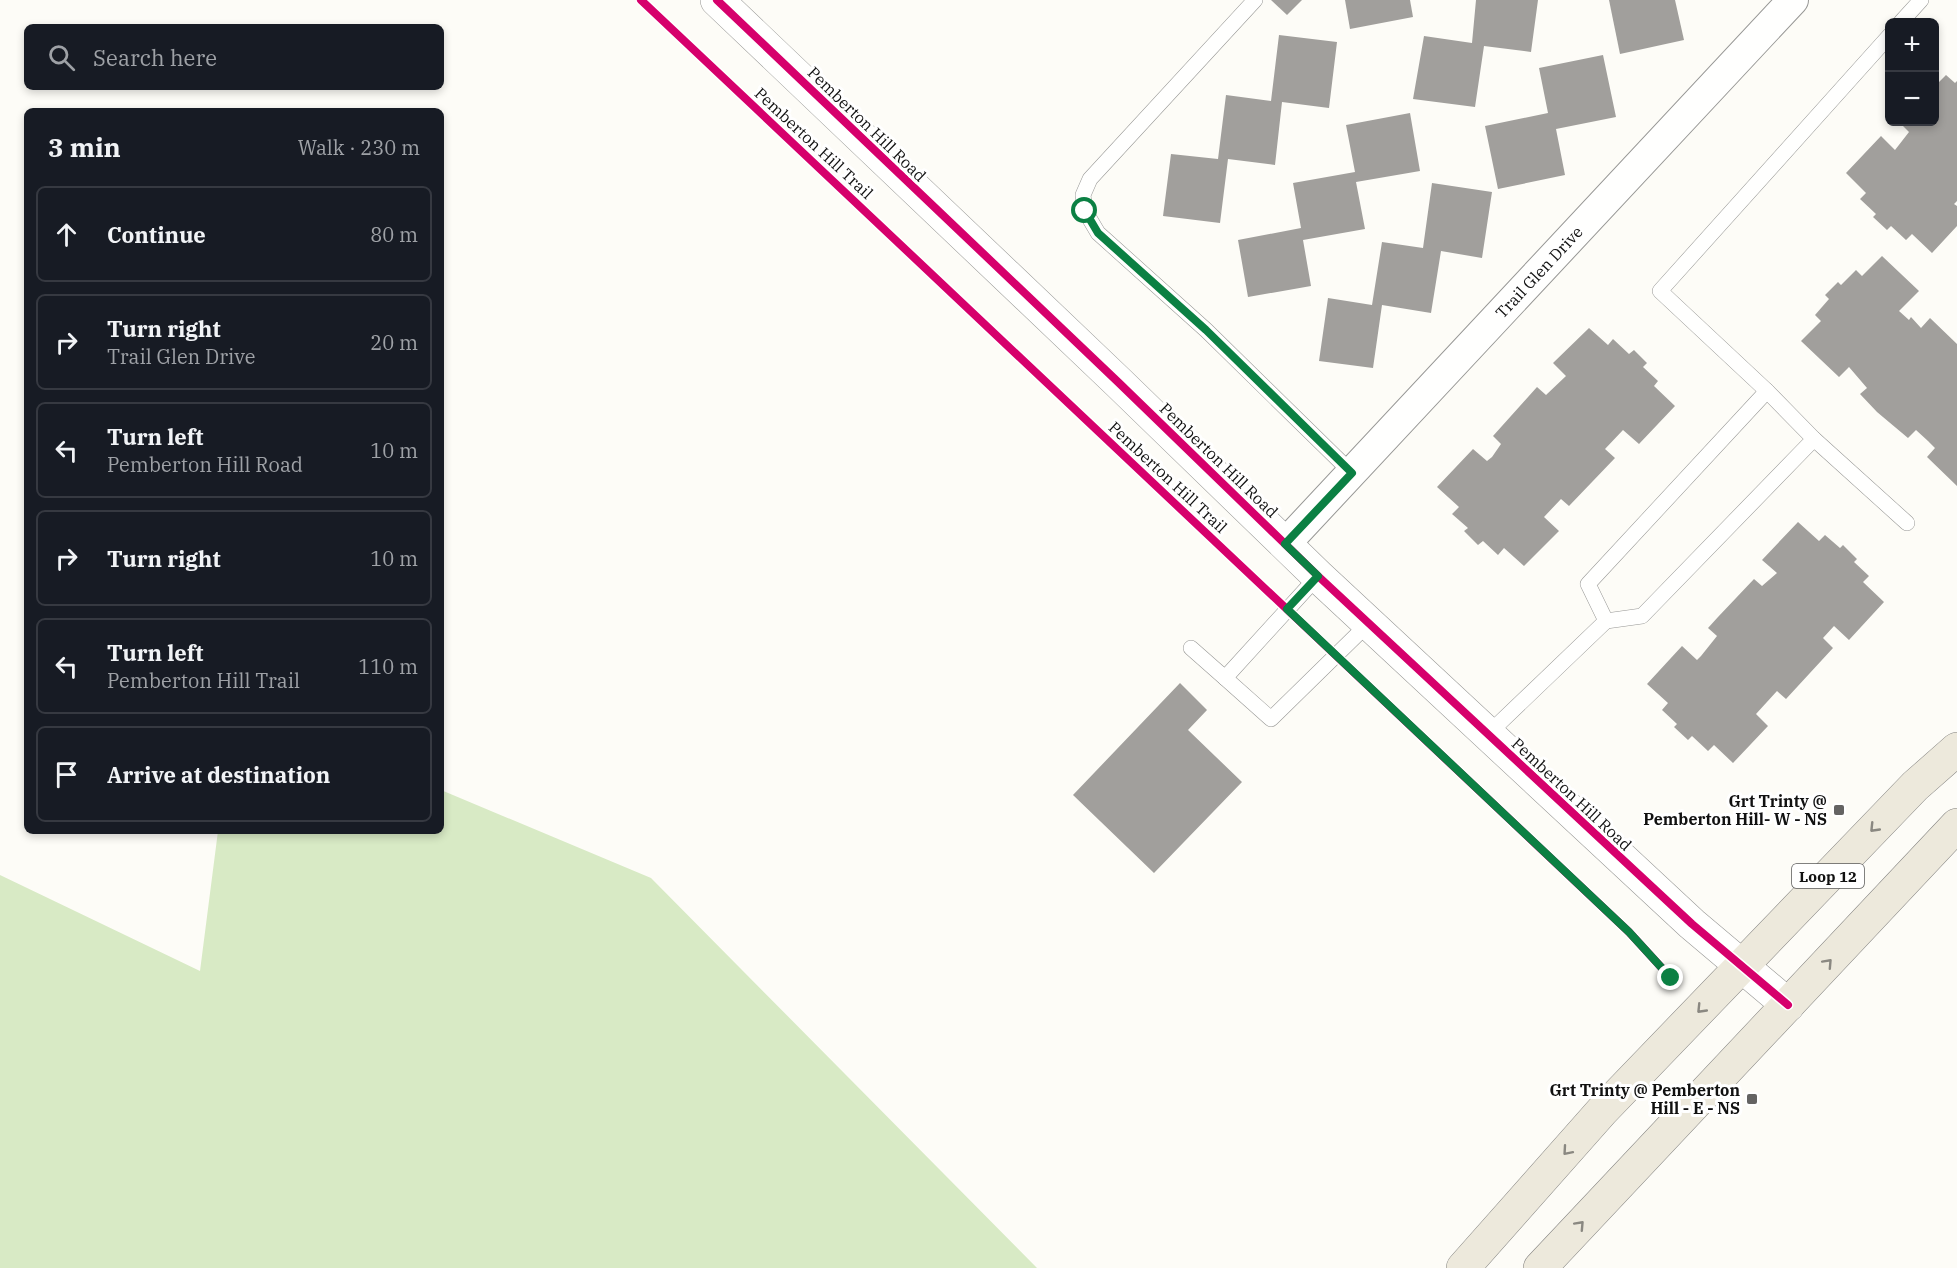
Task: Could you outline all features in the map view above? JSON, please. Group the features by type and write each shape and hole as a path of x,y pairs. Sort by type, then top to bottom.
{"main road":[{"name":"Loop 12","path":"1463,1268 1602,1111 1915,786 1957,749"},
{"name":"Loop 12","path":"1540,1268 1957,825"}],"street":[{"name":"Pemberton Hill Road","path":"717,0 1318,576 1692,924 1788,1005"},
{"name":"Trail Glen Drive","path":"1285,544 1793,0"}],"lane":[{"path":"1255,0 1090,178 1083,195 1085,211 1098,233 1206,330 1352,473"},
{"path":"1905,18 1921,0"},
{"path":"1885,41 1660,291 1767,391 1814,439 1906,523"},
{"path":"1606,621 1588,584 1767,391"},
{"path":"1488,734 1606,621 1642,616 1814,439"},
{"path":"1225,678 1318,576"},
{"path":"1191,648 1271,720 1369,623"}],"green space":[{"path":"444,791 651,878 1037,1268 0,1268 0,875 200,971 218,834 444,834"}],"building":[{"path":"1271,0 1302,0 1287,15"},
{"path":"1345,0 1410,0 1413,17 1350,29"},
{"path":"1476,0 1538,0 1531,52 1484,46 1475,107 1413,99 1424,36 1472,43"},
{"path":"1609,0 1675,0 1684,40 1620,54"},
{"path":"1279,35 1337,42 1329,108 1282,102 1275,165 1228,159 1220,223 1163,216 1171,154 1218,159 1226,95 1271,101"},
{"path":"1603,55 1616,117 1556,129 1565,175 1498,189 1485,126 1548,113 1539,68"},
{"path":"1946,75 1955,83 1957,81 1957,201 1954,204 1957,206 1957,226 1932,253 1912,234 1906,240 1891,226 1887,230 1873,217 1876,214 1860,199 1866,193 1846,173 1881,136 1895,150 1909,132 1903,126 1939,126 1939,82"},
{"path":"1410,113 1420,171 1356,182 1365,229 1303,240 1311,286 1248,297 1238,240 1301,228 1293,183 1355,172 1346,125"},
{"path":"1432,183 1492,192 1482,258 1441,251 1431,313 1382,305 1373,368 1319,361 1328,298 1372,305 1382,242 1423,248"},
{"path":"1882,256 1919,291 1899,311 1909,320 1911,317 1921,328 1930,318 1957,344 1957,486 1927,457 1935,448 1928,441 1916,430 1908,438 1860,394 1867,388 1849,367 1839,377 1801,341 1821,321 1815,315 1829,299 1825,295 1838,282 1841,285 1856,270 1862,276"},
{"path":"1589,328 1608,345 1613,339 1629,354 1634,350 1647,363 1643,367 1658,381 1654,386 1675,406 1639,444 1623,430 1605,449 1615,458 1569,506 1561,499 1544,517 1559,531 1524,566 1504,548 1498,555 1483,541 1478,545 1464,531 1468,528 1452,514 1459,507 1437,487 1473,449 1487,461 1492,457 1501,444 1493,436 1537,387 1546,395 1566,376 1553,363"},
{"path":"1798,522 1819,541 1825,535 1840,548 1843,545 1857,559 1854,562 1869,576 1863,582 1884,602 1849,640 1834,626 1823,638 1833,648 1786,699 1777,691 1756,714 1768,726 1733,763 1714,745 1708,751 1692,736 1688,740 1674,727 1677,724 1662,710 1668,703 1647,684 1682,646 1697,660 1701,656 1717,636 1708,628 1718,617 1754,579 1762,586 1777,573 1762,560"},
{"path":"1180,683 1207,710 1188,730 1242,782 1154,873 1073,795"}],"cycle path":[{"name":"Pemberton Hill Trail","path":"641,0 1629,932 1671,978"},
{"path":"717,0 1318,576 1692,924 1788,1005"}],"place":[{"name":"Grt Trinty @ Pemberton Hill- W - NS","path":"1839,810"},
{"name":"Grt Trinty @ Pemberton Hill - E - NS","path":"1752,1099"}],"route":[{"path":"1085,211 1098,233 1206,330 1352,473 1285,544 1318,576 1287,609 1629,932 1671,978"}]}
